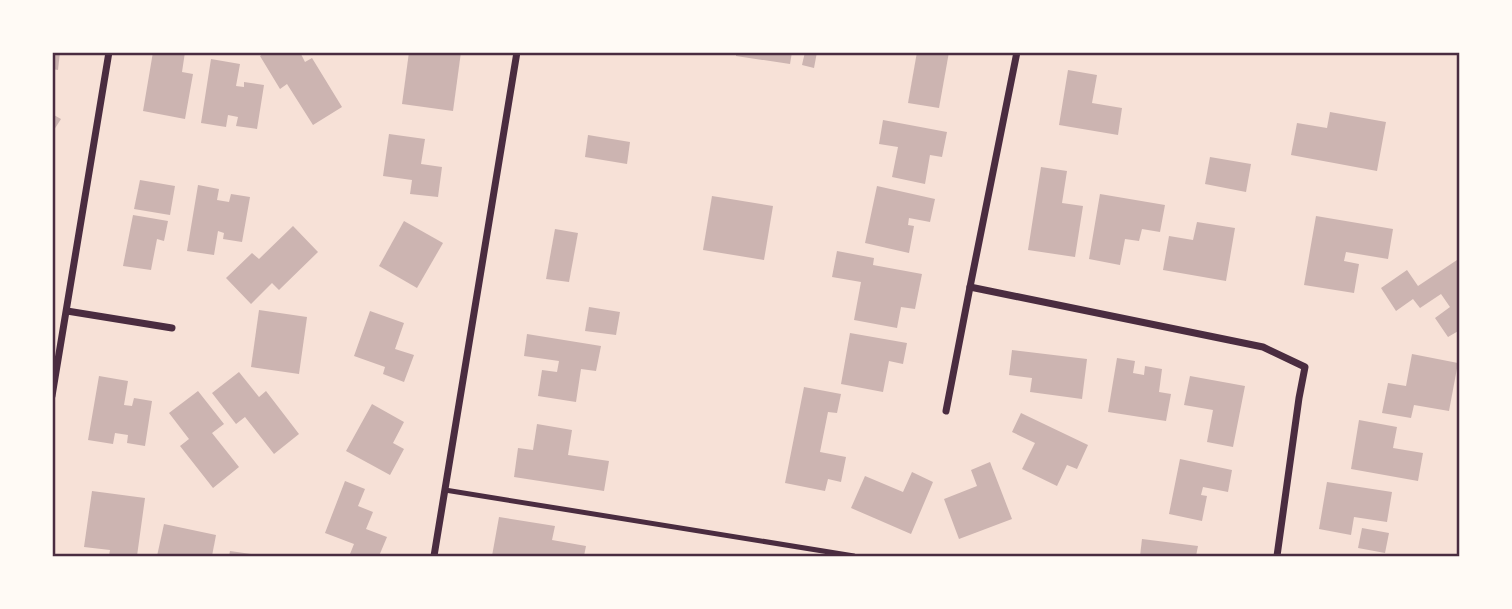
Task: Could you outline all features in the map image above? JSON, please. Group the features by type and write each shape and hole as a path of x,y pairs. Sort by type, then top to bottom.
{"street":[{"path":"52,396 109,52"},
{"path":"434,556 517,52"},
{"path":"946,411 1017,52"},
{"path":"970,287 1263,347 1305,367 1276,556"},
{"path":"66,310 173,328"}],"lane":[{"path":"445,490 854,556"}],"building":[{"path":"52,52 60,52 58,70 52,69"},
{"path":"153,52 185,52 182,72 193,74 185,119 143,111"},
{"path":"266,52 300,52 305,62 312,58 342,107 313,125 287,84 280,89 260,56"},
{"path":"409,52 461,52 453,111 402,104"},
{"path":"736,52 792,52 790,64 736,56"},
{"path":"805,52 817,52 814,68 802,65"},
{"path":"917,52 949,52 939,108 908,103"},
{"path":"211,59 240,64 236,86 244,87 244,82 264,85 257,129 236,126 238,117 228,115 226,127 201,123"},
{"path":"1068,70 1097,75 1092,103 1122,108 1118,135 1059,125"},
{"path":"1330,112 1386,122 1377,171 1291,155 1297,123 1327,128"},
{"path":"52,114 61,119 52,133"},
{"path":"883,120 947,132 942,157 930,155 925,184 892,177 898,147 879,144"},
{"path":"389,134 425,139 421,164 442,167 438,197 410,194 412,180 383,176"},
{"path":"588,135 630,142 627,164 585,157"},
{"path":"1210,157 1251,164 1246,192 1205,184"},
{"path":"1041,167 1067,171 1062,203 1083,206 1075,257 1028,250"},
{"path":"140,180 175,186 170,215 134,209"},
{"path":"198,185 219,189 217,200 229,202 231,194 250,197 242,242 223,239 224,233 218,231 214,255 187,251"},
{"path":"877,186 935,199 930,222 909,218 908,225 914,226 909,253 865,243"},
{"path":"1100,194 1165,205 1160,232 1142,229 1139,241 1125,239 1120,265 1089,259"},
{"path":"712,196 773,206 764,260 703,250"},
{"path":"133,215 168,221 164,241 157,239 151,270 123,266"},
{"path":"1316,216 1393,229 1388,259 1346,252 1344,261 1359,264 1354,293 1304,285"},
{"path":"404,221 443,243 417,288 379,266"},
{"path":"1197,222 1235,228 1226,281 1163,270 1169,236 1193,240"},
{"path":"293,226 318,252 279,290 272,283 251,304 226,278 252,253 259,259"},
{"path":"555,229 578,233 569,282 546,279"},
{"path":"837,251 874,258 873,265 922,274 915,309 901,307 897,328 854,320 861,282 832,277"},
{"path":"1460,258 1460,330 1448,337 1435,318 1450,307 1441,294 1420,308 1413,299 1396,311 1381,288 1407,270 1418,286"},
{"path":"589,307 620,312 616,335 585,331"},
{"path":"259,310 307,317 299,374 251,367"},
{"path":"370,311 404,323 395,349 414,355 404,382 383,374 385,367 354,356"},
{"path":"850,333 907,343 903,364 889,361 883,392 841,384"},
{"path":"527,334 601,346 596,371 581,369 576,402 538,396 542,370 557,372 559,361 524,356"},
{"path":"1012,350 1087,359 1082,399 1030,392 1032,378 1009,375"},
{"path":"1412,354 1458,363 1449,411 1414,405 1411,418 1382,413 1388,383 1406,386"},
{"path":"1117,358 1135,361 1133,373 1144,375 1145,366 1162,369 1159,392 1171,394 1166,421 1108,412"},
{"path":"239,372 259,397 266,391 299,434 274,454 245,417 236,424 212,393"},
{"path":"99,376 128,381 124,405 132,406 134,398 152,401 145,446 127,443 128,435 115,433 113,444 88,440"},
{"path":"1190,376 1245,386 1233,447 1207,442 1213,410 1184,405"},
{"path":"804,387 841,394 837,413 828,412 820,452 846,457 841,482 828,479 825,491 785,483"},
{"path":"198,391 224,424 212,433 239,467 213,488 180,446 189,439 169,413"},
{"path":"372,404 404,422 393,443 404,449 390,475 346,451"},
{"path":"1021,413 1088,445 1077,469 1067,465 1057,486 1022,469 1035,443 1012,432"},
{"path":"1359,420 1397,427 1393,448 1423,453 1418,481 1351,469"},
{"path":"537,424 572,430 568,455 609,461 604,491 514,477 518,448 533,450"},
{"path":"1180,459 1232,470 1228,492 1203,487 1201,495 1207,496 1202,521 1169,514"},
{"path":"990,462 1012,519 959,539 944,499 977,486 971,470"},
{"path":"912,472 933,482 911,534 851,508 865,476 903,492"},
{"path":"345,481 365,489 358,506 373,512 366,529 387,537 379,556 350,554 354,544 325,533"},
{"path":"1327,482 1392,492 1387,522 1354,517 1351,535 1319,529"},
{"path":"92,491 145,498 137,556 109,556 110,550 84,547"},
{"path":"499,517 555,526 552,540 586,546 584,556 492,556"},
{"path":"164,524 216,535 212,556 157,556"},
{"path":"1362,528 1389,533 1385,553 1358,548"},
{"path":"1142,539 1198,546 1196,556 1140,556"},
{"path":"230,551 251,554 251,556 229,556"}]}
